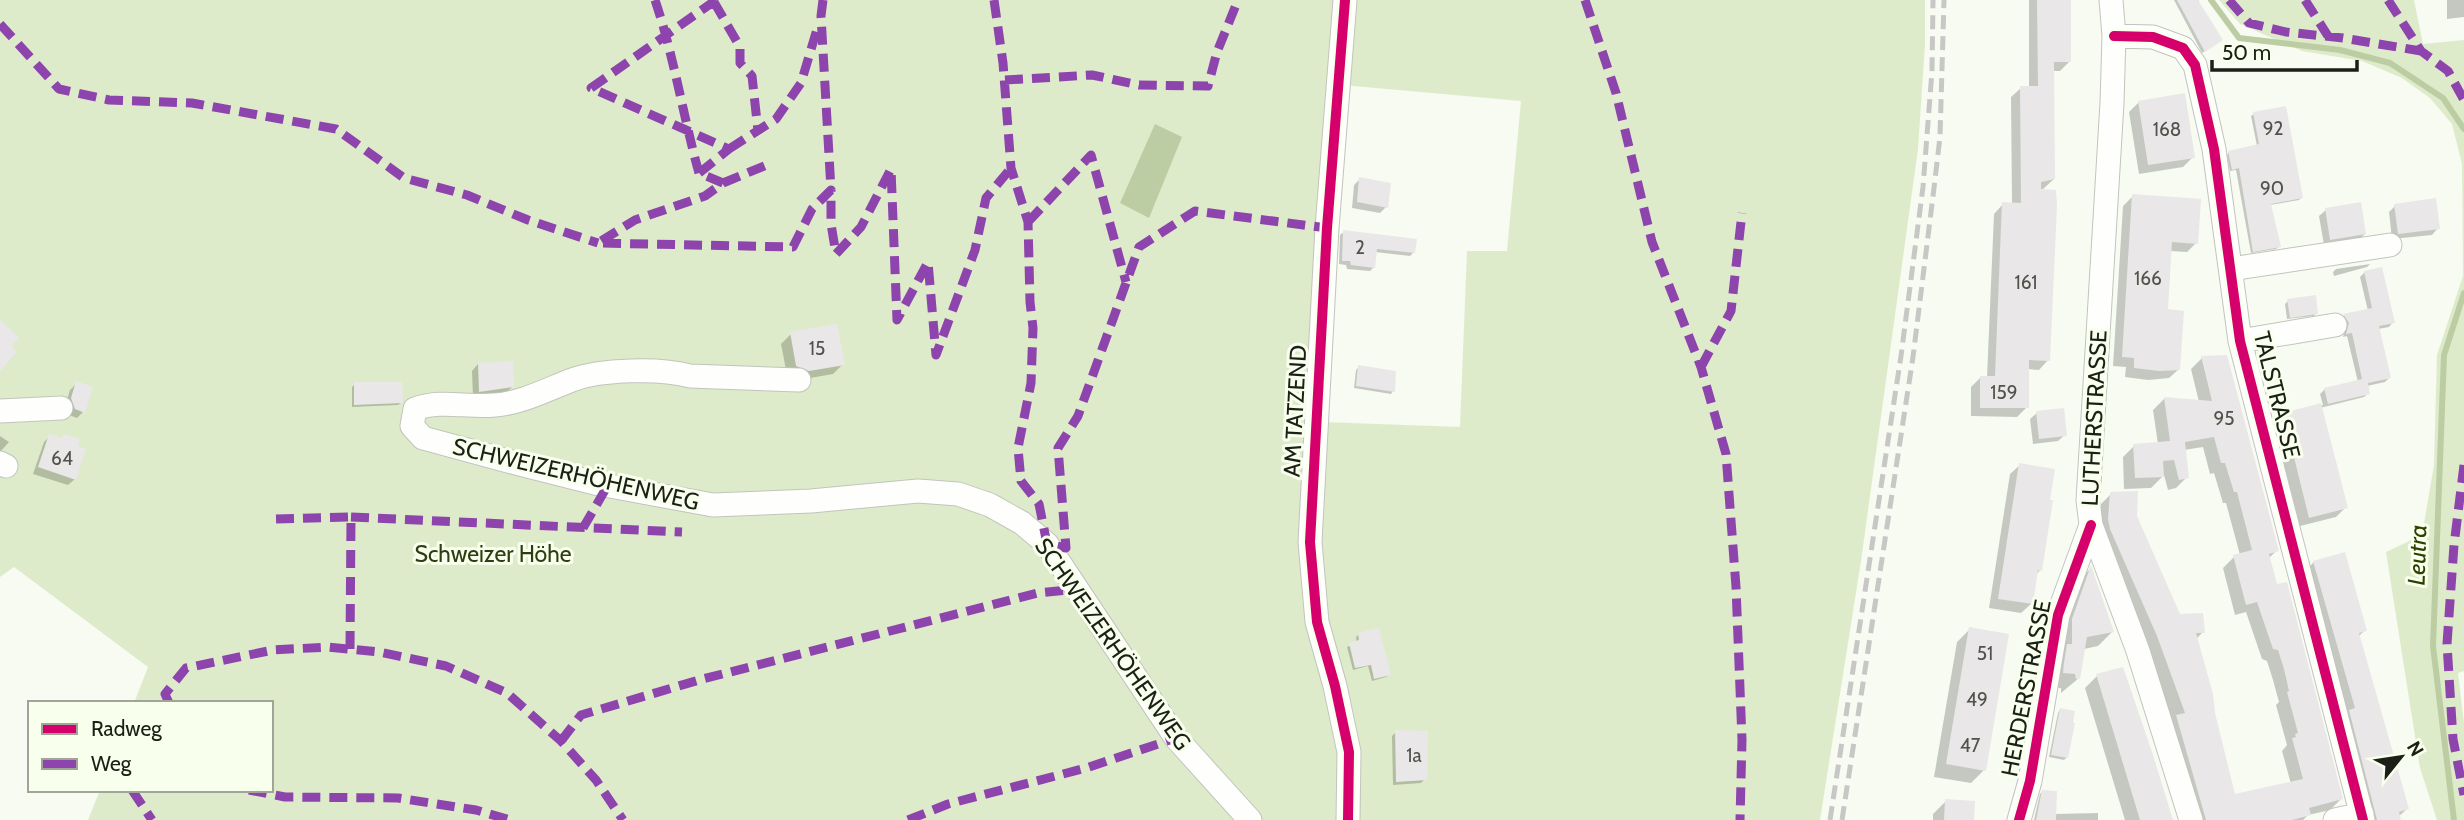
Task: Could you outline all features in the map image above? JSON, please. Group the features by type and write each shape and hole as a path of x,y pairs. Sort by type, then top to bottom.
{"street":[{"name":"AM TATZEND","path":"1345,0 1327,228 1310,542 1317,621 1335,685 1349,752 1348,820"},
{"name":"LUTHERSTRASSE","path":"2111,0 2114,36 2108,179 2087,480 2091,525 2138,650 2190,820"},
{"name":"TALSTRASSE","path":"2114,36 2153,37 2173,44 2183,48 2195,65 2214,149 2240,341 2363,817"},
{"path":"2231,269 2389,245"},
{"name":"TALSTRASSE","path":"2240,341 2335,325"},
{"name":"SCHWEIZERHÖHENWEG","path":"799,380 690,376 673,371 597,373 527,398 496,405 429,404 415,409 412,426 423,438 523,466 600,484 713,505 811,501 918,491 958,494 990,505 1022,523 1046,544 1176,738 1250,820"},
{"path":"0,411 61,408"},
{"name":"HERDERSTRASSE","path":"2019,820 2030,781 2059,615 2091,525"},
{"path":"2335,820 2363,817"}],"green space":[{"name":"Schweizer Höhe","path":"0,0 1339,0 1316,543 1323,422 1460,427 1467,251 1507,251 1521,101 1342,85 1351,0 1925,0 1918,149 1861,561 1820,820 88,820 99,792 273,792 273,701 135,701 148,667 14,567 0,577"},
{"path":"2219,0 2414,0 2423,44 2464,40 2464,671 2458,673 2464,723 2464,820 2437,820 2420,768 2386,552 2422,535 2434,465 2437,355 2463,276 2462,164 2452,124 2430,98 2402,78 2362,61 2302,51 2240,24"}],"shaded area":[{"path":"1155,124 1182,137 1149,218 1120,203"}],"building":[{"path":"2037,0 2071,0 2071,62 2054,62 2055,179 2041,182 2041,189 2056,190 2057,205 2050,361 2029,360 2029,408 1980,408 1980,376 1995,376 2002,202 2021,203 2020,86 2038,86"},
{"path":"2177,0 2198,0 2223,40 2205,52"},
{"path":"2185,93 2195,158 2148,165 2138,101"},
{"path":"2286,106 2303,198 2271,204 2281,247 2253,252 2239,168 2232,170 2228,151 2259,144 2253,112"},
{"path":"1359,177 1391,183 1388,208 1357,202"},
{"path":"2132,194 2201,199 2198,244 2172,242 2168,309 2184,311 2180,370 2134,368 2134,358 2122,357"},
{"path":"2436,198 2440,229 2398,234 2394,204"},
{"path":"2361,202 2366,234 2330,240 2325,208"},
{"path":"1343,230 1417,239 1415,253 1377,249 1375,268 1351,265 1350,261 1342,261"},
{"path":"2382,267 2395,323 2379,326 2391,378 2368,383 2370,394 2328,404 2324,388 2362,379 2352,333 2346,334 2349,323 2343,314 2372,308 2364,271"},
{"path":"2316,295 2318,314 2290,318 2287,299"},
{"path":"0,320 19,338 11,346 17,352 0,371"},
{"path":"837,324 845,365 809,371 796,366 790,332"},
{"path":"2227,355 2279,551 2269,554 2277,584 2287,582 2343,799 2309,808 2311,815 2292,820 2206,820 2176,715 2185,713 2157,636 2108,519 2110,492 2138,491 2137,516 2180,614 2203,613 2205,633 2196,633 2213,694 2215,713 2235,794 2303,779 2292,738 2298,733 2278,650 2273,649 2257,602 2246,605 2233,555 2252,550 2237,492 2234,492 2225,463 2221,463 2214,437 2185,442 2189,478 2179,480 2174,460 2163,461 2164,477 2135,478 2133,444 2170,441 2164,397 2212,401 2201,356"},
{"path":"513,361 514,387 479,392 478,363"},
{"path":"1358,365 1396,371 1395,392 1356,386"},
{"path":"76,381 93,387 85,413 75,409 71,398"},
{"path":"354,382 402,382 403,403 354,405"},
{"path":"2321,403 2348,508 2309,518 2283,413"},
{"path":"2064,408 2067,436 2039,439 2036,411"},
{"path":"49,434 62,438 63,434 80,439 78,446 86,449 76,480 38,467"},
{"path":"2019,463 2055,469 2042,571 2038,570 2033,604 1998,599"},
{"path":"2345,552 2367,631 2359,633 2409,809 2399,812 2401,820 2377,820 2349,710 2355,708 2313,561"},
{"path":"2091,565 2114,632 2087,637 2080,679 2076,679 2075,674 2063,673 2064,663 2067,644 2072,644 2072,619"},
{"path":"1969,627 2009,634 1986,771 1946,764"},
{"path":"1379,628 1391,675 1374,679 1371,665 1355,668 1349,643 1359,640 1358,633"},
{"path":"2123,667 2173,820 2140,820 2096,674"},
{"path":"2060,708 2075,711 2068,758 2051,755"},
{"path":"1395,730 1428,731 1427,780 1396,782"},
{"path":"2042,790 2057,791 2056,820 2036,820"},
{"path":"1945,799 1975,801 1974,820 1944,820"}],"waterway":[{"name":"Leutra","path":"2211,0 2239,38 2340,50 2390,63 2443,98 2464,129"},
{"name":"Leutra","path":"2454,820 2433,646 2444,355 2464,293"}],"railway":[{"path":"1830,820 1901,356 1923,187 1932,71 1933,0"},
{"path":"1842,820 1913,357 1940,137 1944,0"}],"marked path":[{"path":"655,0 699,173"},
{"path":"716,0 591,88 729,149 699,173 723,183 705,196 635,220 598,243 793,247 812,209 831,190 831,224 836,254 861,227 891,169 897,320 928,262 936,355 975,250 986,198 1011,168"},
{"path":"823,0 821,16 831,190"},
{"path":"994,0 1003,63 1011,168 1028,222 1033,328 1031,383 1018,448 1021,481 1039,504 1047,544 1066,548 1058,448 1078,416 1139,247 1195,211 1327,228"},
{"path":"1005,80 1092,75 1139,85 1208,86 1217,52 1238,0"},
{"path":"1585,0 1616,93 1652,242 1701,367 1726,454 1736,587 1742,740 1740,820"},
{"path":"2229,0 2249,23 2286,32 2421,51"},
{"path":"2305,0 2328,36"},
{"path":"2388,0 2421,51 2448,71 2464,100"},
{"path":"714,2 740,47 740,63 752,76 758,131"},
{"path":"0,24 59,89 109,100 192,103 336,129 404,178 467,195 528,220 598,243"},
{"path":"729,149 776,119 801,83 818,26"},
{"path":"1028,222 1091,155 1126,282"},
{"path":"723,183 769,164"},
{"path":"1701,367 1731,311 1742,213"},
{"path":"2464,465 2454,545 2447,644 2453,739 2464,795"},
{"path":"583,528 608,485"},
{"path":"351,517 682,532"},
{"path":"276,519 351,517 350,649"},
{"path":"561,741 581,715 699,680 1038,593 1078,589"},
{"path":"168,701 165,694 186,668 273,650 328,647 379,652 446,666 507,693 561,741 596,780 623,820"},
{"path":"908,820 948,804 1086,768 1176,738"},
{"path":"133,792 152,820"},
{"path":"259,792 285,797 398,798 476,810 510,820"}],"cycle path":[{"path":"1345,0 1327,228 1310,542 1317,622 1335,686 1349,752 1348,820"},
{"path":"2114,36 2153,37 2183,48 2195,65 2214,149 2240,341 2363,820"},
{"path":"2019,820 2030,781 2058,615 2091,525"}]}
